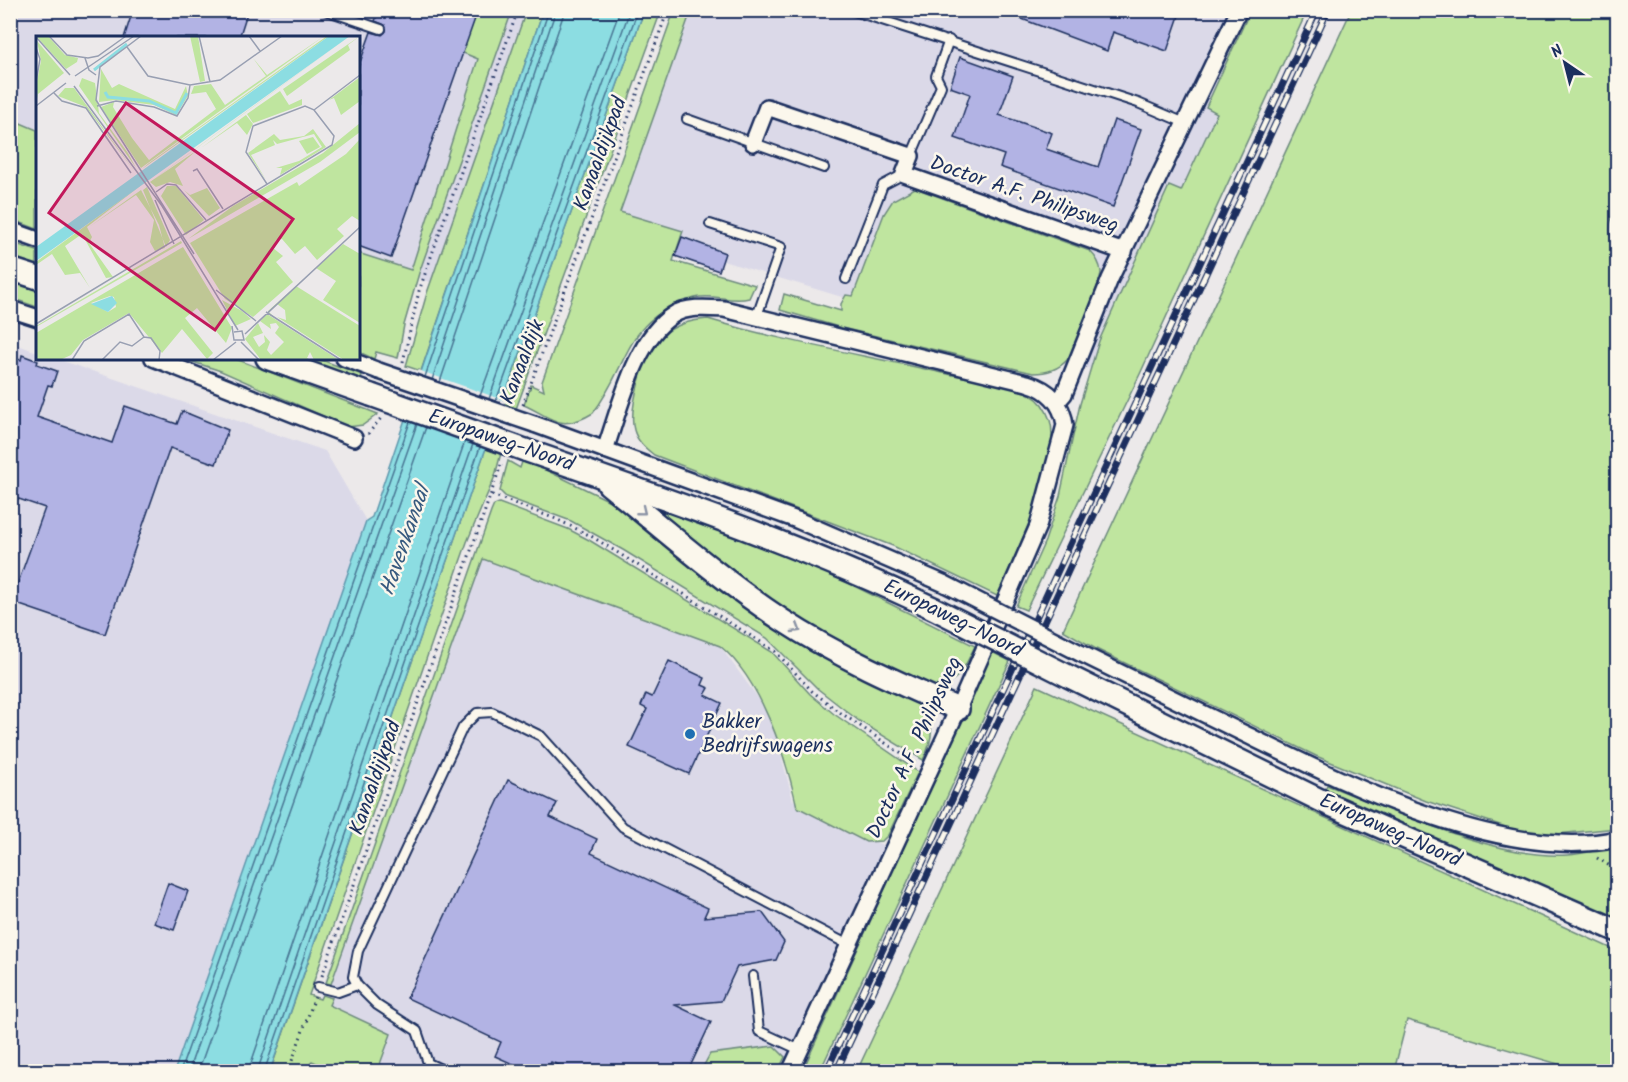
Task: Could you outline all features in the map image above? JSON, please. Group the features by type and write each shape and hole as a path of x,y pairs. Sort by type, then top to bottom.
{"main road":[{"path":"10,269 36,277"},
{"name":"Europaweg-Noord","path":"273,360 704,511 810,553 933,608 1328,804 1617,931"},
{"path":"596,474 726,580 782,620 879,674 958,709"}],"street":[{"name":"Doctor A.F. Philipsweg","path":"790,1071 958,709 1038,526 1065,425 1064,414 1057,402 1064,394 1110,279 1239,10"},
{"name":"Doctor A.F. Philipsweg","path":"753,142 767,107 911,156 904,174 1124,252"},
{"path":"10,231 36,239"},
{"path":"605,450 643,348 658,328 675,313 702,307 757,316 1027,383 1041,387 1057,402"},
{"path":"10,309 36,317"},
{"path":"158,360 354,438"},
{"name":"Europaweg-Noord","path":"349,360 534,424 797,520 945,584 1080,653 1332,776 1407,807 1522,840 1567,845 1592,844 1617,839"}],"lane":[{"path":"325,10 381,29"},
{"path":"851,10 949,40 1162,113 1186,124"},
{"path":"911,156 941,86 936,76 949,40"},
{"path":"687,119 824,168"},
{"path":"846,279 883,185 904,174"},
{"path":"710,224 781,247 757,316"},
{"path":"447,1071 428,1063 417,1031 377,1005 357,985 353,977 358,951 463,727 477,713 492,712 541,736 623,827 847,944"},
{"path":"753,976 759,1031 800,1050"},
{"path":"318,987 338,992 357,985"}],"path":[{"path":"403,362 419,291 518,10"},
{"name":"Kanaaldijkpad","path":"560,307 668,10"},
{"name":"Kanaaldijk","path":"519,416 560,307"},
{"path":"503,459 492,495 556,519 591,536 775,651 812,691 928,771"},
{"name":"Kanaaldijkpad","path":"288,1071 492,495"},
{"path":"1592,844 1594,857 1617,871"}],"shaded area":[{"path":"11,11 543,11 448,288 360,259 360,36 36,36 36,152 11,143"},
{"path":"681,11 1303,11 1132,377 1057,362 607,226"},
{"path":"10,342 36,352 36,360 60,360 325,451 366,521 174,1071 11,1071"},
{"path":"480,552 719,645 770,714 793,800 908,858 809,1071 292,1072"}],"green space":[{"path":"478,11 512,11 419,273 404,325 398,358 376,352 374,359 360,352 360,254 411,270 478,59 461,52"},
{"path":"526,11 543,11 421,371 406,366 427,293"},
{"path":"644,11 661,11 516,409 502,404"},
{"path":"674,11 691,11 620,212 683,231 673,261 755,285 749,298 695,298 672,306 654,317 632,344 593,413 572,422 563,423 524,405 531,385 544,391 542,382"},
{"path":"1250,11 1307,11 1140,374 1026,610 1016,606 1045,541 1060,496 1080,404 1099,341 1169,186 1181,191 1217,113 1206,107"},
{"path":"1351,11 1617,11 1618,203 1610,222 1610,235 1618,254 1617,828 1547,835 1509,828 1426,801 1316,756 1096,649 1063,630"},
{"path":"11,119 36,130 36,229 11,219"},
{"path":"915,188 1090,251 1099,263 1100,278 1075,344 1064,363 1052,370 1033,373 842,328 780,310 784,294 841,311 841,304 846,295 853,296 884,214 893,200"},
{"path":"10,242 36,251 36,266 11,258"},
{"path":"10,279 36,289 36,307 11,298"},
{"path":"708,319 795,341 1000,385 1022,391 1038,399 1050,420 1052,437 1049,459 1034,509 997,596 893,546 654,455 645,447 635,434 633,409 639,381 654,344 660,337 677,326"},
{"path":"187,360 239,360 378,414 363,425 348,427 221,371"},
{"path":"301,360 322,360 362,375 360,381"},
{"path":"486,448 501,453 495,476 467,542 309,995 320,999 322,995 332,998 329,1005 391,1034 380,1064 395,1071 334,1071 312,1061 307,1071 270,1072"},
{"path":"523,459 612,502 914,698 930,719 930,743 923,760 859,721 818,689 767,638 571,521 506,497 500,491 508,461 520,468"},
{"path":"644,502 828,573 975,646 957,677 944,684 923,686 768,604"},
{"path":"499,503 568,529 589,540 772,652 810,694 834,714 918,772 888,835 882,841 866,842 797,807 786,765 770,720 748,678 735,660 720,646 483,559 331,984 326,983 491,512 494,505"},
{"path":"992,652 1010,661 820,1071 802,1072"},
{"path":"1037,686 1617,951 1617,1071 1582,1071 1407,1020 1394,1071 857,1071"},
{"path":"1327,785 1446,831 1510,850 1568,855 1617,847 1617,917 1510,875 1324,791"},
{"path":"774,1046 785,1057 778,1071 701,1071 710,1054"}],"water":[{"name":"Havenkanaal","path":"543,11 644,11 486,448 270,1071 174,1072 366,521 372,517"}],"pier":[{"path":"418,370 506,401 489,450 402,419"}],"building":[{"path":"133,10 248,10 240,36 125,36"},
{"path":"379,10 478,10 391,258 360,247 360,62 371,32 382,35 386,31 385,25 375,21"},
{"path":"998,10 1181,10 1167,51 1113,32 1107,51"},
{"path":"960,57 1013,76 999,115 1052,133 1046,149 1098,167 1114,120 1141,129 1113,207 1000,167 1004,155 955,138 970,94 950,87"},
{"path":"682,237 725,253 719,271 675,256"},
{"path":"22,355 38,361 37,364 57,371 52,386 48,385 37,417 112,443 125,406 177,424 182,411 228,430 216,464 170,448 105,634 11,602 45,508 10,496 10,356 21,360"},
{"path":"669,661 705,678 702,685 709,688 705,695 722,703 689,774 629,747 647,709 641,706 646,694 652,697"},
{"path":"508,780 557,803 550,817 597,839 591,853 708,908 704,917 762,912 784,942 776,960 737,967 721,1001 675,1005 711,1022 688,1071 573,1071 551,1062 547,1071 529,1071 495,1056 501,1042 407,998"},
{"path":"168,883 188,891 174,930 154,923"}],"railway":[{"path":"826,1072 1317,10"},
{"path":"836,1072 1328,10"}],"place":[{"name":"Bakker Bedrijfswagens","path":"690,734"}]}
